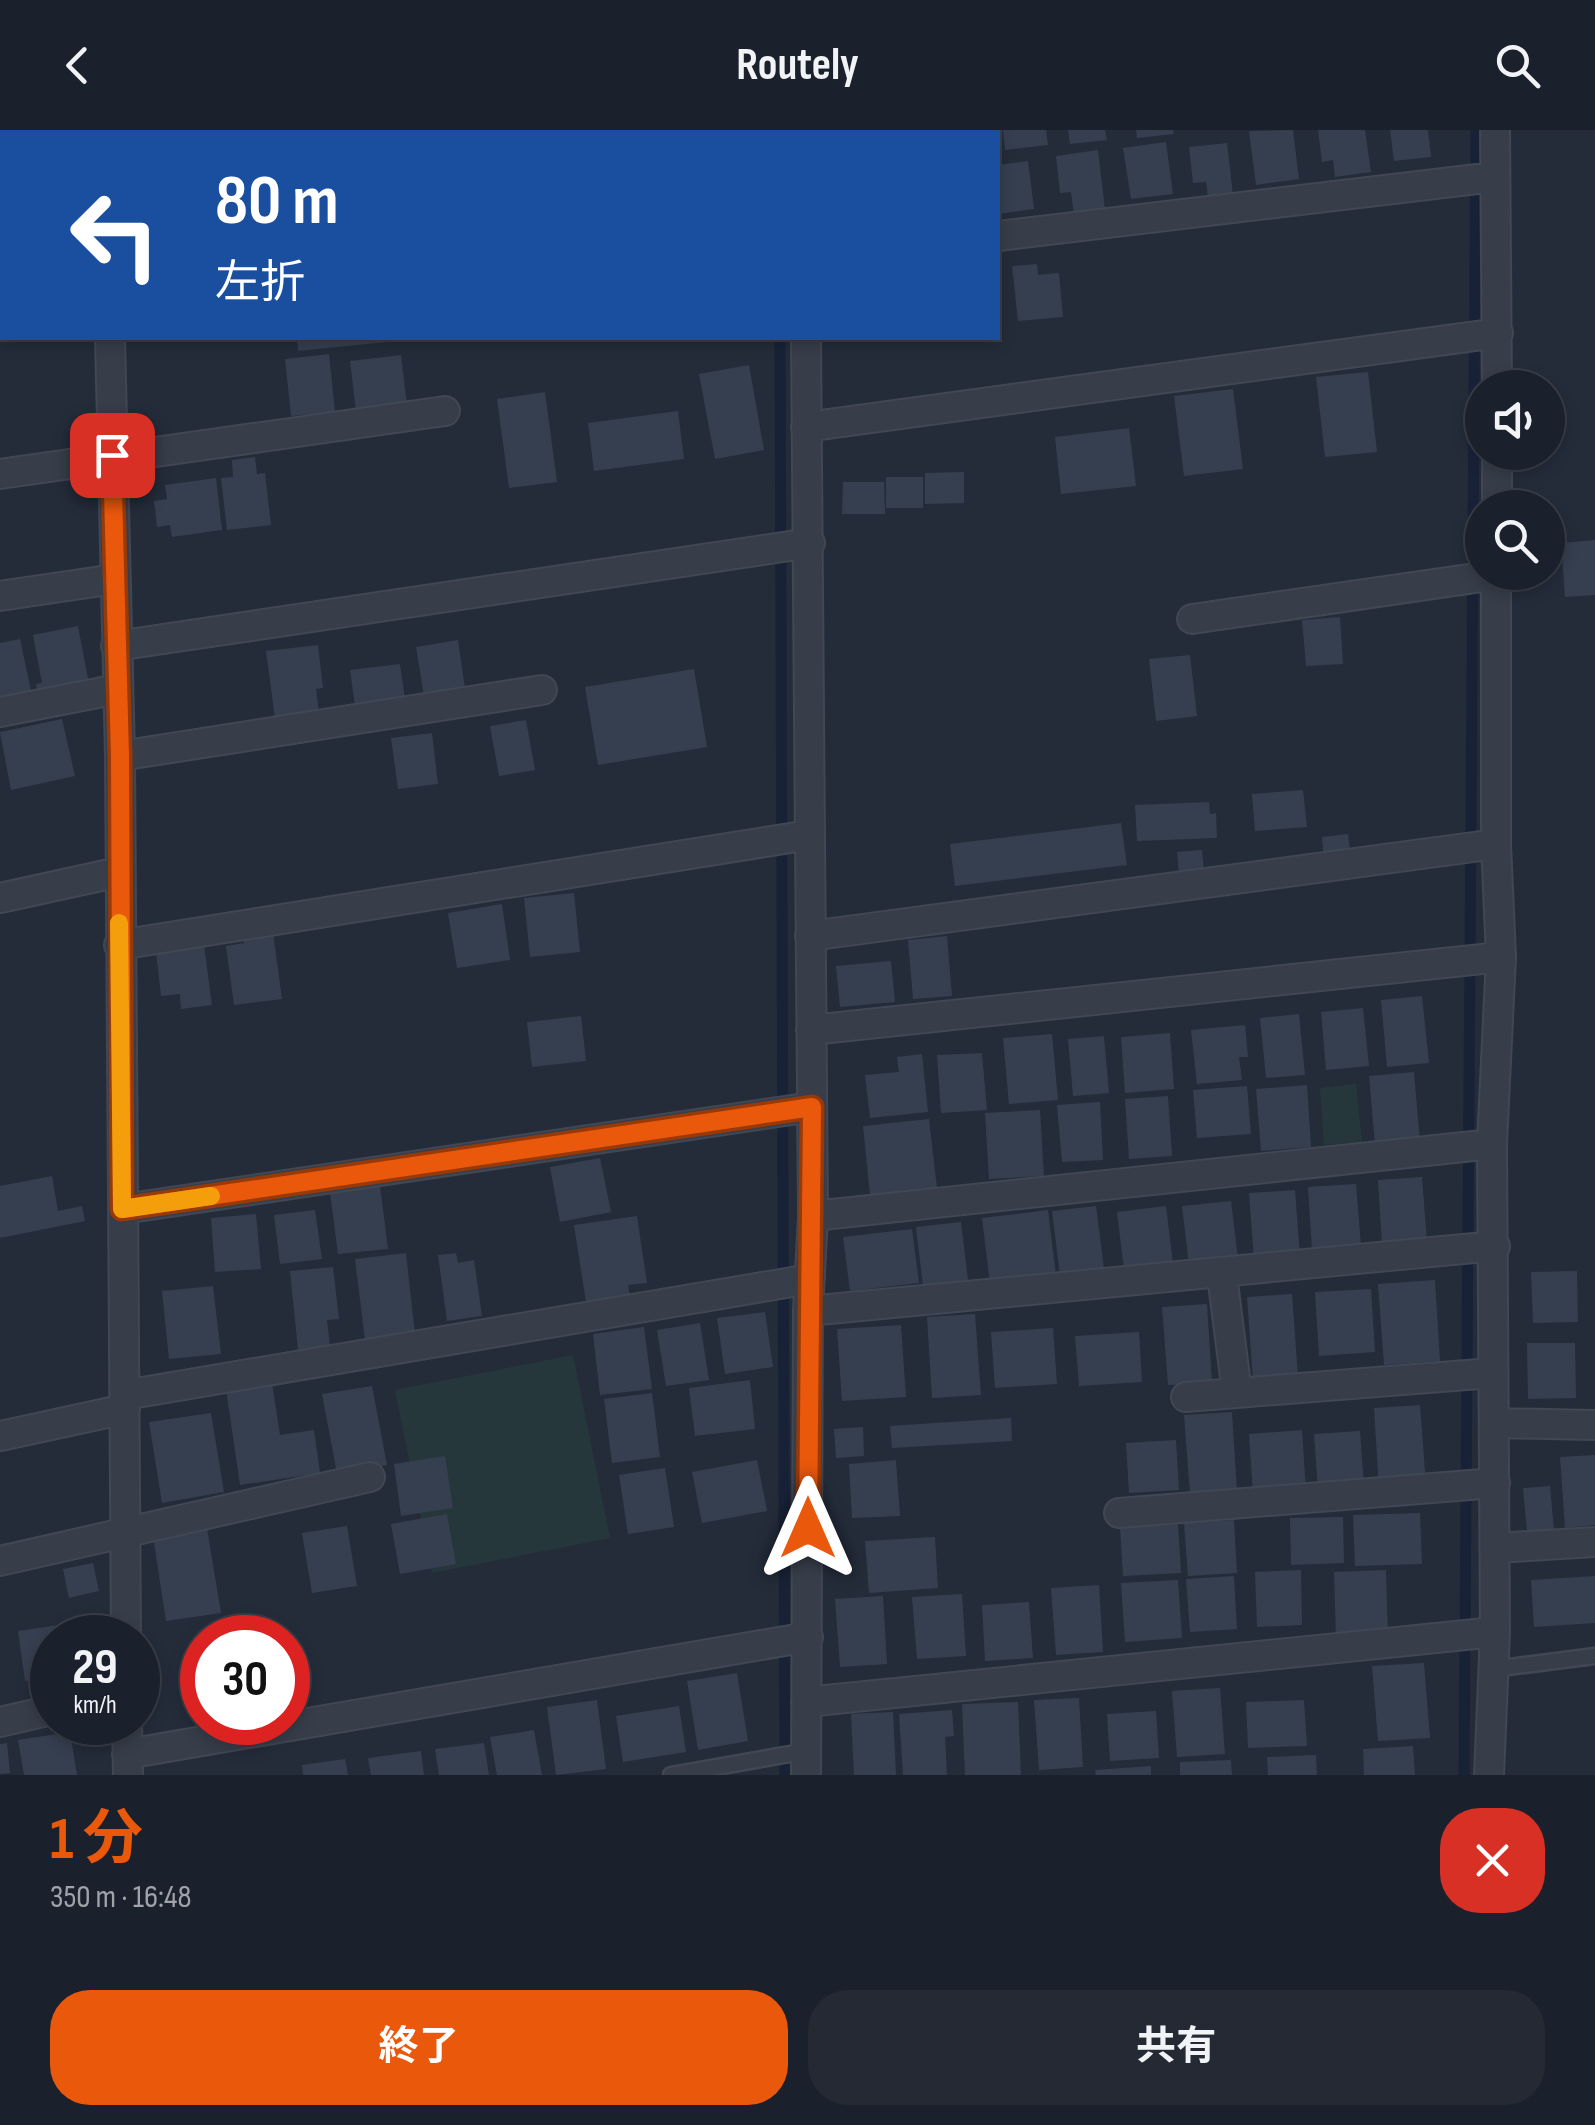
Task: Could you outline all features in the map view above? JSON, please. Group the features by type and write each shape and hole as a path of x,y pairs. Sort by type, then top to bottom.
{"street":[{"path":"1495,130 1497,370"},
{"path":"1000,236 1493,177"},
{"path":"806,427 1496,333"},
{"path":"110,340 120,756 126,1615"},
{"path":"801,1760 806,1702 791,1640 808,1310 793,1282 812,1216 794,1109 811,1030 810,936 792,838 792,546 806,427 806,340"},
{"path":"0,474 112,455 445,411"},
{"path":"116,646 792,546"},
{"path":"0,596 115,579"},
{"path":"1192,619 1465,580"},
{"path":"1489,1775 1495,1548 1491,1144 1499,957 1495,590"},
{"path":"0,712 118,689"},
{"path":"120,756 542,690"},
{"path":"119,945 792,838"},
{"path":"810,936 1496,844"},
{"path":"0,898 119,872"},
{"path":"811,1030 1499,957"},
{"path":"122,1209 794,1109"},
{"path":"812,1216 1491,1144"},
{"path":"808,1310 1222,1275 1493,1246"},
{"path":"1222,1275 1237,1393"},
{"path":"0,1436 125,1402 793,1282"},
{"path":"1186,1397 1491,1373"},
{"path":"1494,1423 1595,1425"},
{"path":"0,1561 370,1476"},
{"path":"1119,1513 1493,1483"},
{"path":"1495,1548 1595,1542"},
{"path":"806,1702 1494,1632"},
{"path":"128,1764 791,1640"},
{"path":"0,1722 30,1715"}],"lane":[{"path":"1494,1669 1595,1656"},
{"path":"671,1775 774,1756 801,1760"}],"shaded area":[{"path":"1356,1084 1362,1142 1324,1145 1320,1088"},
{"path":"573,1355 610,1538 432,1573 395,1390"}],"building":[{"path":"1003,130 1046,130 1048,145 1005,150"},
{"path":"1068,130 1105,130 1107,140 1070,144"},
{"path":"1136,130 1173,130 1174,134 1137,138"},
{"path":"1293,130 1299,179 1256,185 1249,131"},
{"path":"1318,130 1365,130 1371,172 1335,177 1333,160 1322,162"},
{"path":"1390,130 1428,130 1431,157 1394,161"},
{"path":"1166,142 1173,194 1131,199 1123,148"},
{"path":"1227,143 1233,195 1208,197 1206,182 1193,183 1189,147"},
{"path":"1098,150 1105,210 1074,214 1071,192 1060,193 1056,156"},
{"path":"1028,161 1034,209 1000,214 1000,165"},
{"path":"1037,264 1038,275 1059,273 1063,317 1018,321 1012,266"},
{"path":"297,340 406,340 298,351"},
{"path":"329,354 335,412 291,416 285,359"},
{"path":"401,355 407,405 356,411 350,361"},
{"path":"749,365 764,450 715,459 699,374"},
{"path":"1368,372 1377,452 1325,457 1316,377"},
{"path":"1233,389 1243,469 1184,476 1174,396"},
{"path":"545,392 557,482 509,488 497,399"},
{"path":"678,411 684,459 594,471 588,423"},
{"path":"1129,428 1136,486 1061,494 1055,437"},
{"path":"255,457 257,474 265,473 271,525 227,530 221,478 233,477 232,460"},
{"path":"964,472 964,503 925,504 925,473"},
{"path":"886,477 923,477 923,508 886,508"},
{"path":"216,478 222,530 172,537 170,525 157,527 154,501 167,499 165,485"},
{"path":"843,482 884,482 885,514 842,514"},
{"path":"1595,540 1595,595 1565,597 1565,543"},
{"path":"1340,617 1343,664 1306,666 1302,620"},
{"path":"78,626 89,684 38,694 36,684 42,683 33,635"},
{"path":"20,639 32,695 0,702 0,643"},
{"path":"458,640 465,689 424,696 416,647"},
{"path":"318,645 323,688 316,689 319,713 275,718 266,651"},
{"path":"1190,655 1197,716 1156,721 1149,659"},
{"path":"400,664 405,699 355,706 350,670"},
{"path":"694,669 707,747 598,765 585,687"},
{"path":"62,719 75,776 11,790 0,732"},
{"path":"526,720 535,770 499,776 490,726"},
{"path":"432,733 438,784 398,789 391,738"},
{"path":"1303,790 1307,827 1255,831 1252,794"},
{"path":"1209,802 1210,814 1216,813 1217,838 1137,841 1135,805"},
{"path":"1121,823 1127,865 955,886 950,844"},
{"path":"1348,834 1351,860 1324,862 1322,837"},
{"path":"1202,850 1204,872 1179,874 1177,852"},
{"path":"574,893 580,952 530,957 524,898"},
{"path":"502,904 510,960 457,968 448,913"},
{"path":"273,932 282,999 234,1005 226,946 244,943 243,936"},
{"path":"947,936 952,996 913,999 908,940"},
{"path":"204,945 212,1005 181,1009 180,994 161,996 156,952"},
{"path":"891,961 895,1002 840,1007 836,966"},
{"path":"1422,996 1429,1063 1387,1067 1381,1000"},
{"path":"1363,1008 1369,1066 1326,1070 1321,1012"},
{"path":"1299,1014 1305,1075 1266,1078 1260,1018"},
{"path":"581,1016 586,1061 532,1067 527,1022"},
{"path":"1245,1025 1248,1057 1239,1057 1242,1080 1197,1084 1191,1030"},
{"path":"1170,1033 1174,1089 1125,1093 1121,1037"},
{"path":"1052,1034 1058,1100 1009,1104 1003,1038"},
{"path":"1104,1036 1109,1093 1073,1096 1068,1039"},
{"path":"982,1053 987,1110 941,1113 937,1055"},
{"path":"922,1054 928,1112 870,1118 865,1075 899,1072 897,1057"},
{"path":"1414,1072 1420,1142 1375,1145 1369,1076"},
{"path":"1307,1085 1311,1147 1261,1151 1256,1089"},
{"path":"1247,1086 1251,1134 1197,1138 1193,1090"},
{"path":"1168,1096 1172,1156 1129,1159 1125,1099"},
{"path":"1100,1102 1103,1160 1062,1162 1057,1105"},
{"path":"1040,1110 1044,1176 989,1179 985,1113"},
{"path":"929,1119 937,1188 870,1195 863,1126"},
{"path":"600,1158 611,1212 560,1222 550,1167"},
{"path":"52,1176 58,1211 82,1206 85,1221 0,1238 0,1186"},
{"path":"1422,1177 1427,1242 1382,1245 1378,1180"},
{"path":"1356,1184 1361,1246 1312,1250 1308,1187"},
{"path":"380,1186 388,1249 338,1254 330,1192"},
{"path":"1295,1190 1300,1256 1254,1260 1249,1193"},
{"path":"1231,1201 1238,1258 1189,1264 1182,1206"},
{"path":"1096,1206 1104,1269 1060,1275 1052,1211"},
{"path":"1166,1206 1173,1264 1124,1270 1117,1212"},
{"path":"315,1210 322,1259 280,1264 274,1215"},
{"path":"1048,1210 1056,1276 990,1284 982,1218"},
{"path":"256,1214 261,1269 215,1272 211,1218"},
{"path":"637,1216 647,1283 628,1285 630,1296 586,1302 574,1225"},
{"path":"961,1222 968,1280 923,1286 916,1227"},
{"path":"912,1229 919,1283 850,1291 843,1237"},
{"path":"406,1253 415,1334 365,1340 355,1259"},
{"path":"456,1253 458,1263 474,1260 482,1316 447,1321 438,1255"},
{"path":"333,1267 339,1319 327,1320 330,1347 298,1350 290,1271"},
{"path":"1577,1271 1578,1322 1533,1323 1531,1272"},
{"path":"1435,1280 1440,1361 1384,1365 1378,1284"},
{"path":"213,1286 221,1354 169,1359 162,1291"},
{"path":"1371,1289 1375,1352 1319,1356 1315,1292"},
{"path":"1292,1294 1298,1377 1253,1380 1247,1297"},
{"path":"1207,1304 1212,1383 1168,1385 1162,1307"},
{"path":"765,1312 773,1367 725,1374 717,1318"},
{"path":"975,1314 981,1395 932,1398 927,1317"},
{"path":"700,1323 709,1380 666,1386 657,1330"},
{"path":"901,1325 906,1397 842,1401 837,1329"},
{"path":"644,1327 652,1389 600,1395 593,1334"},
{"path":"1053,1328 1057,1384 995,1388 991,1332"},
{"path":"1139,1332 1142,1382 1079,1386 1075,1336"},
{"path":"1527,1343 1575,1343 1576,1398 1528,1399"},
{"path":"750,1380 755,1429 695,1436 689,1388"},
{"path":"272,1383 280,1435 314,1430 320,1473 240,1485 226,1389"},
{"path":"372,1386 387,1465 337,1474 322,1394"},
{"path":"652,1393 660,1457 612,1463 604,1399"},
{"path":"1420,1405 1426,1485 1379,1489 1374,1408"},
{"path":"1232,1412 1237,1491 1190,1494 1184,1415"},
{"path":"211,1413 224,1492 162,1503 149,1422"},
{"path":"1011,1418 1012,1441 892,1448 890,1426"},
{"path":"863,1427 864,1456 836,1458 834,1429"},
{"path":"1302,1430 1306,1491 1253,1494 1249,1434"},
{"path":"1360,1431 1364,1486 1318,1489 1314,1434"},
{"path":"1176,1440 1179,1490 1129,1493 1126,1443"},
{"path":"1595,1455 1595,1525 1565,1528 1560,1457"},
{"path":"445,1456 453,1508 401,1516 394,1464"},
{"path":"757,1460 767,1511 702,1523 692,1472"},
{"path":"896,1460 900,1516 852,1518 849,1464"},
{"path":"665,1468 674,1527 628,1534 619,1475"},
{"path":"1550,1486 1554,1530 1527,1531 1523,1488"},
{"path":"1420,1513 1422,1564 1355,1566 1353,1515"},
{"path":"447,1514 456,1564 400,1574 391,1524"},
{"path":"1343,1517 1344,1563 1291,1565 1290,1518"},
{"path":"1234,1520 1237,1573 1188,1576 1184,1523"},
{"path":"1178,1524 1181,1573 1123,1576 1120,1528"},
{"path":"347,1526 357,1586 312,1593 302,1533"},
{"path":"207,1528 221,1613 180,1615 180,1619 166,1621 153,1536"},
{"path":"935,1537 938,1588 869,1593 865,1541"},
{"path":"93,1563 99,1591 69,1598 63,1569"},
{"path":"1301,1570 1302,1625 1257,1627 1255,1572"},
{"path":"1386,1570 1388,1637 1336,1639 1334,1572"},
{"path":"1234,1576 1237,1629 1190,1632 1186,1579"},
{"path":"1595,1576 1595,1623 1534,1627 1531,1580"},
{"path":"1178,1580 1182,1638 1125,1642 1121,1583"},
{"path":"1099,1585 1103,1652 1056,1655 1051,1588"},
{"path":"962,1594 966,1656 917,1659 912,1597"},
{"path":"883,1596 887,1664 840,1667 835,1599"},
{"path":"1029,1602 1033,1658 985,1661 982,1605"},
{"path":"30,1629 30,1680 25,1681 18,1631"},
{"path":"1424,1663 1430,1738 1378,1741 1372,1666"},
{"path":"737,1673 748,1741 698,1750 687,1681"},
{"path":"1220,1688 1225,1754 1177,1757 1172,1691"},
{"path":"1079,1698 1083,1767 1039,1770 1034,1700"},
{"path":"597,1700 606,1769 556,1775 547,1707"},
{"path":"1304,1700 1307,1746 1248,1748 1246,1702"},
{"path":"1018,1702 1021,1775 965,1775 962,1704"},
{"path":"679,1706 686,1752 623,1762 616,1716"},
{"path":"952,1710 954,1736 945,1737 947,1775 903,1775 899,1714"},
{"path":"1156,1711 1159,1758 1110,1761 1107,1714"},
{"path":"893,1712 896,1775 854,1775 851,1714"},
{"path":"534,1730 542,1775 497,1775 490,1737"},
{"path":"30,1738 30,1745 72,1745 77,1775 24,1775 18,1740"},
{"path":"7,1743 10,1773 0,1774 0,1744"},
{"path":"484,1743 489,1775 439,1775 435,1749"},
{"path":"1413,1746 1415,1775 1364,1775 1363,1749"},
{"path":"421,1751 424,1775 371,1775 368,1758"},
{"path":"1316,1755 1317,1775 1268,1775 1267,1757"},
{"path":"345,1759 348,1775 303,1775 302,1765"},
{"path":"1231,1760 1232,1775 1180,1775 1180,1762"},
{"path":"1151,1766 1151,1775 1096,1775 1095,1770"}],"waterway":[{"path":"1464,1775 1476,130"},
{"path":"780,340 785,1775"}],"slow traffic":[{"path":"119,923 122,1209 211,1196"}],"route":[{"path":"112,455 120,756 122,1209 812,1107 808,1528"}]}
